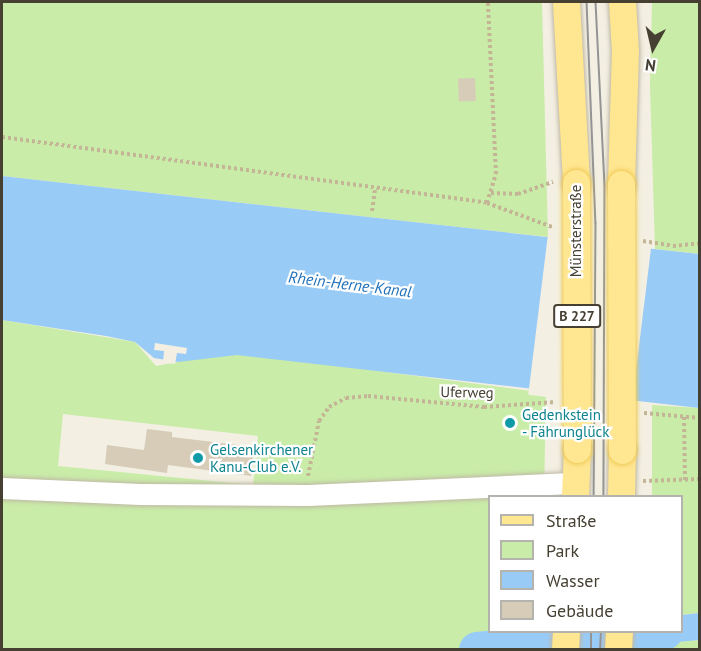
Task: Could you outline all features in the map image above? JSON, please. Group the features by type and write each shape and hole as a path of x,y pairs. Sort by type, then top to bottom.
{"main road":[{"name":"Münsterstraße","path":"566,2 565,182 577,449 576,490"},
{"name":"B 227","path":"622,2 625,52 621,184 622,450 631,489"},
{"path":"565,650 566,633"},
{"path":"618,650 619,633"}],"lane":[{"path":"2,488 140,494 308,495 576,490"}],"path":[{"path":"2,137 375,190 488,203 496,174 488,2"},
{"path":"491,193 518,194 565,182"},
{"path":"372,212 375,190"},
{"name":"Uferweg","path":"308,495 311,447 319,421 329,406 346,398 368,396 484,407 542,400 565,403"},
{"path":"634,411 699,418"},
{"path":"684,417 685,480"},
{"path":"631,489 699,479"}],"green space":[{"path":"2,2 542,2 548,237 2,176"},
{"path":"652,2 699,2 699,254 655,249 650,85"},
{"path":"2,320 135,342 156,366 232,352 546,393 544,495 488,495 488,633 535,633 533,649 2,650","holes":["63,414 258,436 253,485 58,466"]},
{"path":"652,405 699,408 699,613 683,615 683,495 652,495"},
{"path":"699,640 699,649 648,650 648,645"}],"water":[{"name":"Rhein-Herne-Kanal","path":"2,176 699,254 699,408 237,355 178,362 154,358 135,342 2,320"},
{"path":"699,613 699,640 648,645 648,633 683,633 683,615"}],"pier":[{"path":"548,234 651,247 631,407 528,395"},
{"path":"155,343 187,348 186,354 177,353 175,364 163,362 164,351 154,350"}],"building":[{"path":"475,78 476,101 459,102 458,79"},
{"name":"Gelsenkirchener Kanu-Club e.V.","path":"147,429 172,432 172,437 255,447 251,476 168,465 167,473 105,464 107,445 144,450"}],"waterway":[{"path":"477,650 655,633"}],"tram line":[{"path":"587,2 596,223 594,495"},
{"path":"596,2 605,184 604,495"},
{"path":"591,633 591,650"},
{"path":"600,650 601,633"}],"place":[{"name":"Gedenkstein - Fährunglück","path":"510,423"},
{"name":"Gelsenkirchener Kanu-Club e.V.","path":"198,458"}]}
